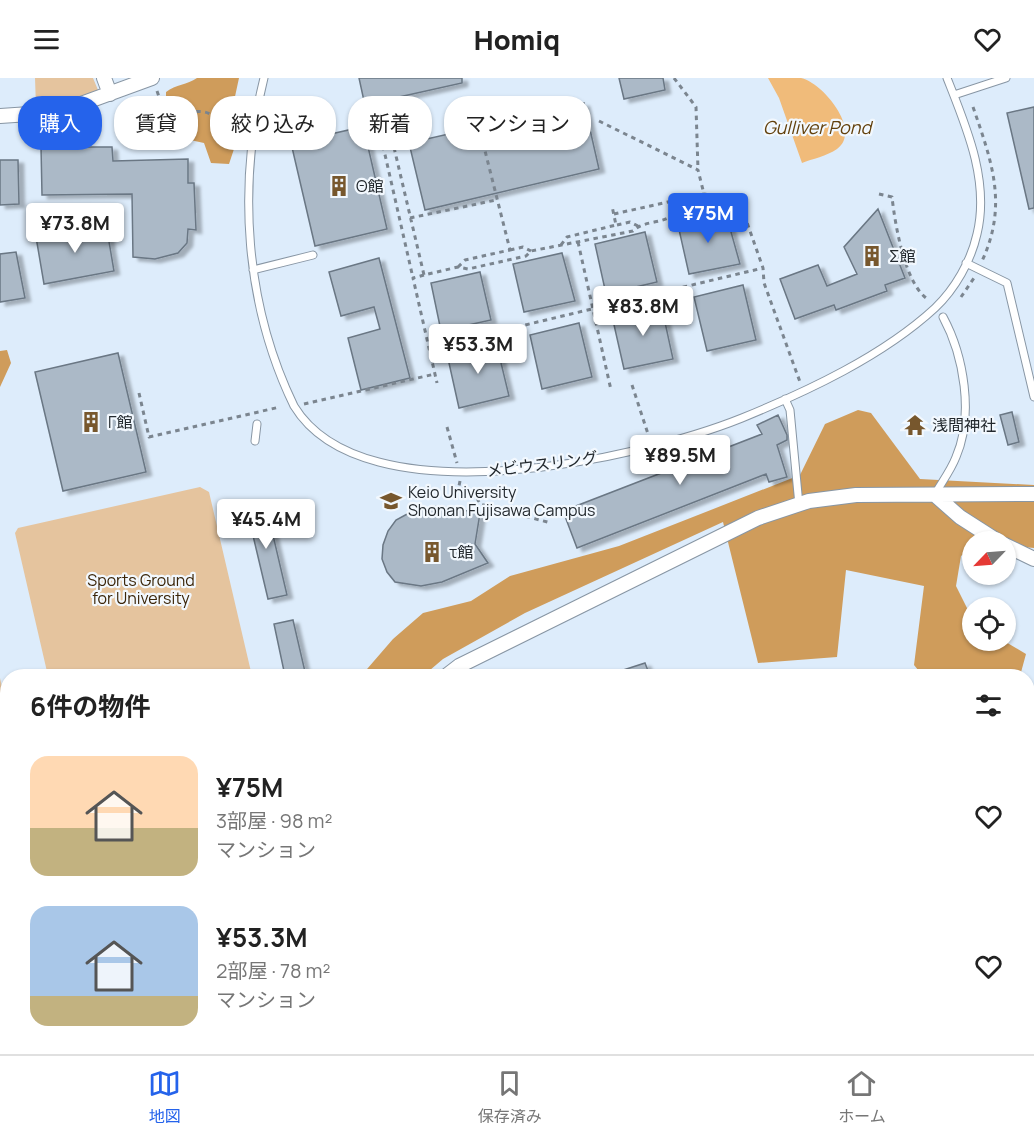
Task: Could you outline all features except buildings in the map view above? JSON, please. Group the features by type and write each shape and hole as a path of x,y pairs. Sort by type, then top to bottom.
{"street":[{"path":"104,78 110,93"},
{"path":"0,116 59,112 110,93 154,84"},
{"path":"455,669 758,518 800,505 856,495 1034,494"},
{"path":"935,495 960,518 981,531"},
{"path":"1016,550 1034,559"}],"lane":[{"name":"メビウスリング","path":"262,96 264,78"},
{"name":"メビウスリング","path":"254,150 249,189 253,270 262,316 294,406 300,415 327,440 357,456 389,465 460,472 549,466 626,453 703,431 785,399 861,361 936,307 956,283 966,263 977,234 980,209 978,178 971,143 946,78"},
{"path":"954,95 1006,78"},
{"path":"253,270 313,255"},
{"path":"966,263 1007,283 1034,397"},
{"path":"935,495 957,456 964,421 960,367 952,333 943,317"},
{"path":"785,399 790,410 800,505"},
{"path":"255,441 258,424"}],"path":[{"path":"674,78 696,107 698,170 704,194"},
{"path":"154,84 164,111 172,116 206,111 210,114"},
{"path":"943,317 969,286 979,269 993,236 997,215 989,155 974,107"},
{"path":"599,121 698,170"},
{"path":"384,150 437,384"},
{"path":"395,150 424,275"},
{"path":"485,150 510,250"},
{"path":"614,214 704,194 738,197 763,268 764,283 800,382"},
{"path":"879,194 892,196 894,215 914,286 936,307"},
{"path":"413,278 458,267 468,269 526,256 531,251 633,231 638,226 671,218 675,212 733,198"},
{"path":"410,218 497,200"},
{"path":"612,206 616,225"},
{"path":"561,245 567,237 630,222 638,226"},
{"path":"578,242 611,390"},
{"path":"458,267 465,261 523,247 531,251"},
{"path":"429,348 763,268"},
{"path":"294,406 435,374"},
{"path":"632,385 649,437"},
{"path":"140,393 149,437 280,407"},
{"path":"447,427 456,460"},
{"path":"460,480 459,486 476,496 480,504 551,523"}],"green space":[{"path":"35,78 93,78 98,90 82,96 36,96"},
{"name":"Sports Ground for University","path":"200,487 209,492 250,669 46,669 15,533 18,528"}],"shaded area":[{"path":"197,78 239,78 235,96 210,96 210,150 234,150 229,164 211,163 204,143 198,142 198,96 166,96 166,92 174,87"},
{"path":"7,350 11,363 0,387 0,351"},
{"path":"858,410 871,413 920,479 1034,485 1034,548 1016,546 1016,531 962,531 962,555 956,586 962,598 962,651 1016,651 1016,648 1026,654 1022,669 917,669 914,665 924,586 846,570 837,657 758,663 723,522 525,613 443,659 431,669 367,669 393,639 423,613 471,601 510,576 619,546 800,475 825,424"}],"water":[{"name":"Gulliver Pond","path":"768,78 801,78 810,81 828,97 843,120 845,131 844,141 837,149 802,163 779,98"}],"place":[{"name":"Θ館","path":"339,186"},
{"name":"Σ館","path":"872,256"},
{"name":"Γ館","path":"91,422"},
{"name":"浅間神社","path":"915,425"},
{"name":"Keio University Shonan Fujisawa Campus","path":"391,501"},
{"name":"τ館","path":"432,552"}]}
